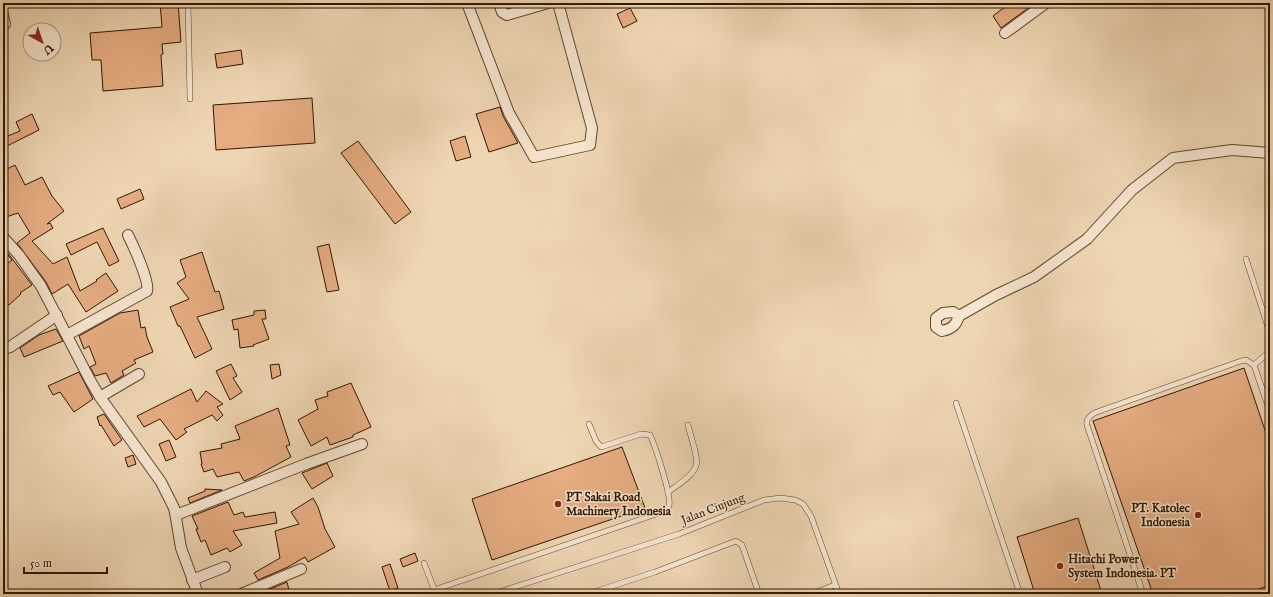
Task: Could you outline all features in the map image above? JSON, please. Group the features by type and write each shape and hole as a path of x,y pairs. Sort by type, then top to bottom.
{"street":[{"path":"467,3 509,113 534,157 590,144 592,128 558,3"},
{"path":"499,3 502,12 507,15 548,3"},
{"path":"1005,33 1046,3"},
{"path":"959,316 996,294 1034,277 1087,239 1132,190 1173,158 1232,150 1270,153"},
{"path":"67,335 148,291 145,278 128,234"},
{"path":"3,237 19,255 41,286 100,397 161,482 176,515 181,548 198,594"},
{"path":"3,350 10,347 57,315"},
{"path":"100,397 139,374"},
{"path":"176,515 306,464 362,444"},
{"path":"192,580 225,567"},
{"path":"240,594 301,570"}],"lane":[{"path":"188,3 190,99"},
{"path":"1246,259 1270,333"},
{"path":"1254,366 1270,351"},
{"path":"1143,594 1086,425 1088,417 1094,413 1241,360 1246,360 1254,366 1270,412"},
{"path":"956,403 1020,594"},
{"path":"424,563 435,592 665,511 669,506 668,492 650,435 641,434 601,447 596,441 589,424"},
{"path":"668,492 696,468 697,461 688,425"},
{"name":"Jalan Ciujung","path":"494,594 679,534 764,500 781,498 795,500 803,504 811,516 839,594"},
{"path":"588,594 655,572 736,541 742,545 760,594"},
{"path":"812,594 835,584"}],"building":[{"path":"160,3 178,3 181,42 162,44 163,54 161,55 163,86 103,91 101,60 92,60 90,33 162,27"},
{"path":"1010,3 1035,3 1001,28 993,16"},
{"path":"630,8 637,21 623,28 617,14"},
{"path":"241,50 243,64 217,68 215,54"},
{"path":"312,98 315,143 216,150 213,105"},
{"path":"500,107 503,116 518,143 489,152 476,114"},
{"path":"32,114 39,130 3,148 3,138 20,131 16,122"},
{"path":"465,136 471,157 456,161 450,141"},
{"path":"358,141 411,212 395,224 341,153"},
{"path":"15,165 25,185 42,177 52,196 64,211 47,224 50,223 53,228 32,241 53,264 67,257 80,291 97,281 96,280 106,273 118,291 86,312 68,284 52,294 46,282 17,243 30,233 18,213 3,218 3,171"},
{"path":"140,189 144,199 121,209 117,199"},
{"path":"103,228 119,261 109,266 97,242 71,255 66,244"},
{"path":"329,244 339,290 327,292 317,247"},
{"path":"7,252 32,285 20,293 21,294 9,305 3,298 3,267 12,260 6,253"},
{"path":"202,252 215,292 219,291 224,309 197,317 212,349 195,358 170,307 189,299 177,283 186,277 180,260"},
{"path":"138,310 141,328 145,327 153,352 134,360 136,363 122,371 124,375 111,383 106,373 95,376 90,367 96,364 89,346 84,349 79,336 120,313"},
{"path":"265,310 266,319 262,319 269,339 253,345 254,346 240,348 238,329 234,330 232,320 254,315 254,311"},
{"path":"56,329 63,341 24,357 20,348 39,335"},
{"path":"231,364 237,376 233,378 242,392 230,400 216,371"},
{"path":"279,364 281,375 272,379 270,365"},
{"name":"PT. Katolec Indonesia","path":"1244,368 1270,445 1270,585 1246,594 1208,594 1207,591 1198,594 1153,594 1093,421"},
{"path":"79,372 93,399 74,412 60,392 53,395 48,386"},
{"path":"351,383 371,427 353,435 353,437 330,445 327,437 311,446 298,420 318,409 315,400 328,396 327,392"},
{"path":"191,389 197,402 206,391 223,404 217,407 223,415 217,421 212,415 184,429 187,432 176,440 160,419 144,427 137,416"},
{"path":"278,408 290,445 286,446 291,457 244,481 239,472 217,477 213,469 204,472 201,464 200,452 222,448 221,444 240,439 235,426"},
{"path":"104,414 122,440 114,446 101,425 100,426 97,417"},
{"path":"169,440 176,457 166,461 159,444"},
{"name":"PT Sakai Road Machinery Indonesia","path":"622,447 645,508 492,560 472,499"},
{"path":"133,455 136,464 128,467 125,458"},
{"path":"327,463 333,476 312,489 302,473"},
{"path":"205,489 222,490 190,503 188,498 205,491"},
{"path":"313,498 318,507 325,529 335,547 308,562 305,557 288,567 258,580 254,573 280,558 275,531 299,524 291,512"},
{"path":"228,502 234,515 243,512 245,517 275,512 277,523 233,531 242,545 230,552 227,548 211,555 205,540 201,542 196,529 198,529 192,516"},
{"name":"Hitachi Power System Indonesia. PT","path":"1078,518 1102,594 1035,594 1017,537"},
{"path":"415,553 418,561 403,567 400,559"},
{"path":"390,564 398,588 390,591 382,567"},
{"path":"287,582 290,594 267,594 265,591"}],"place":[{"name":"PT Sakai Road Machinery Indonesia","path":"558,504"},
{"name":"PT. Katolec Indonesia","path":"1198,515"},
{"name":"Hitachi Power System Indonesia. PT","path":"1060,566"}]}
